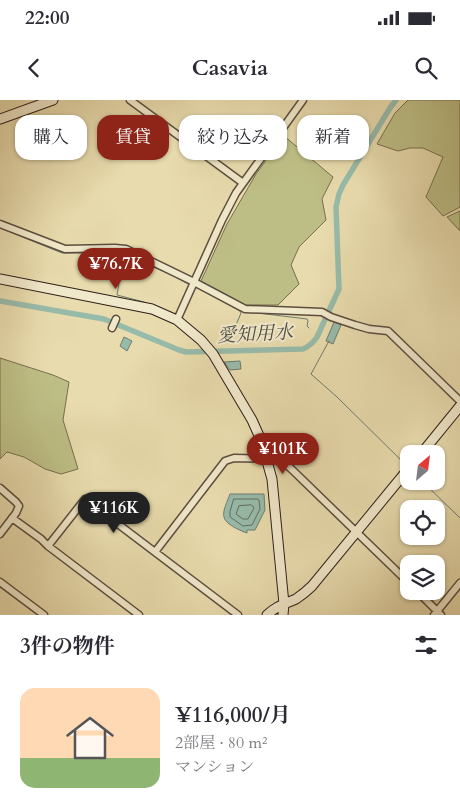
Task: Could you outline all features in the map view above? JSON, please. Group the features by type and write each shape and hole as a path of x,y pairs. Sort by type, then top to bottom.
{"main road":[{"path":"0,119 53,100"},
{"path":"0,279 152,309 176,320 194,333 210,351 252,420 261,440 272,479 284,604 283,615"},
{"path":"428,445 460,406"},
{"path":"267,615 272,610 303,594 312,586 400,479"}],"street":[{"path":"130,100 243,183"},
{"path":"176,320 222,220 243,183 303,100"},
{"path":"0,224 65,249 126,249 245,309 322,312 331,317 369,329 388,331 460,401"},
{"path":"112,328 116,319"},
{"path":"155,552 224,461 234,458 281,460 400,574"},
{"path":"0,488 19,506 0,534"},
{"path":"48,546 85,499 238,615"},
{"path":"12,518 42,539 48,546 139,615"},
{"path":"0,582 44,615"},
{"path":"425,600 437,614 460,583"}],"green space":[{"path":"408,100 460,100 460,207 443,216 426,197 443,157 423,148 410,148 398,151 377,144 395,113"},
{"path":"287,139 297,147 297,160 313,160 333,177 322,199 326,220 299,247 291,265 299,284 278,305 246,305 201,281 227,224 266,160 287,160"},
{"path":"460,211 460,231 447,217"},
{"path":"0,358 69,382 63,420 78,469 61,474 45,469 24,457 7,452 0,459"}],"water":[{"path":"334,322 341,325 333,344 326,341"},
{"path":"124,337 132,341 127,351 120,346"},
{"path":"240,361 241,369 230,370 224,362"},
{"path":"230,494 264,494 265,510 255,530 247,530 247,533 225,520 224,512"}],"waterway":[{"name":"愛知用水","path":"0,301 104,319 186,352 305,348 317,337 339,289 336,207 339,194 396,100"},
{"path":"0,228 62,253 117,253 125,255 188,284"},
{"path":"124,254 117,295 144,302"},
{"path":"196,287 240,311 241,313 230,339"},
{"path":"249,312 307,319 307,326 309,328"},
{"path":"329,341 311,374 400,459"},
{"path":"431,490 460,518"}]}
